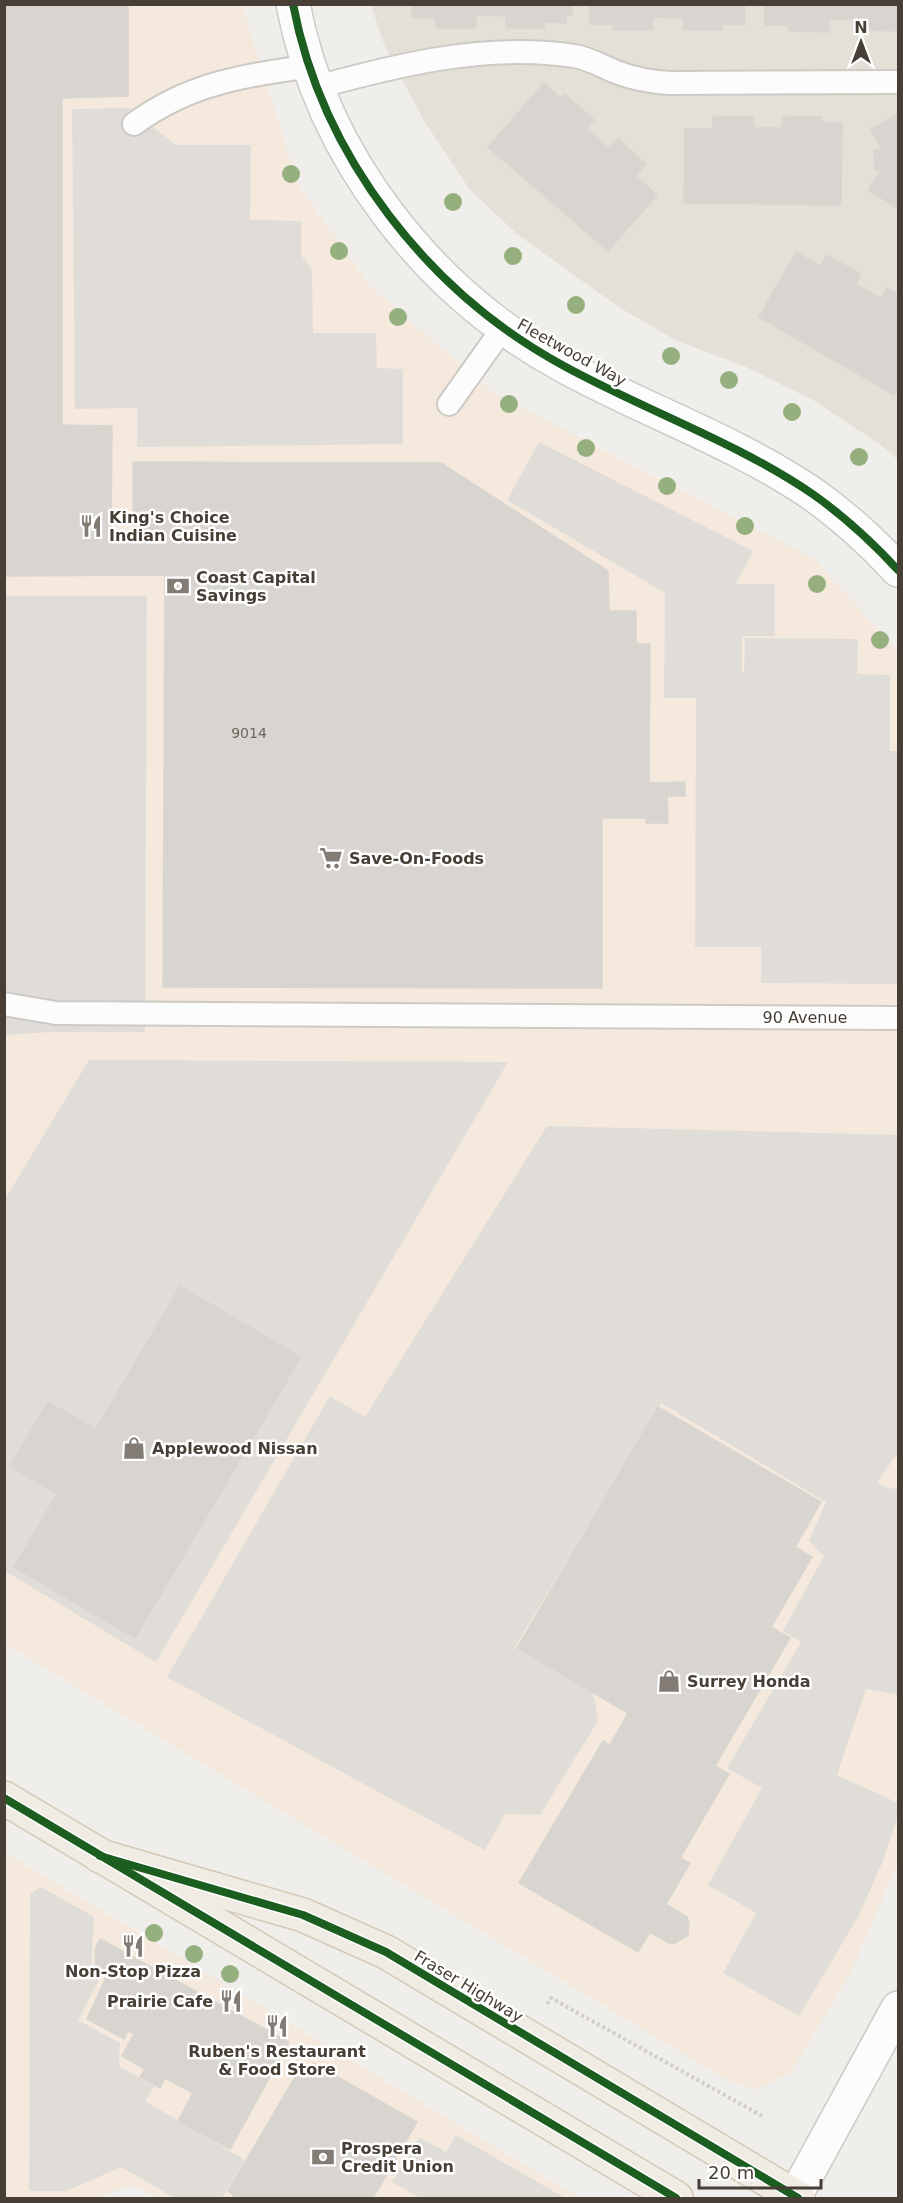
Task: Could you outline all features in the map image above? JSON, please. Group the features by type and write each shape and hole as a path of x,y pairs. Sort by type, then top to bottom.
{"main road":[{"name":"Fraser Highway","path":"4,1798 676,2199"},
{"name":"Fraser Highway","path":"100,1856 303,1914 386,1952 796,2198"}],"street":[{"name":"Fleetwood Way","path":"293,4 314,76 334,129 385,210 436,270 503,328 565,366 712,439 814,495 878,548 898,570"},
{"path":"796,2198 898,2008"}],"lane":[{"path":"134,124 158,106 207,86 314,76 472,54 555,54 578,57 634,78 670,84 898,82"},
{"path":"449,404 503,328"},
{"name":"90 Avenue","path":"4,1004 56,1014 898,1018"}],"path":[{"path":"545,2007 551,1998 764,2117"}],"shaded area":[{"path":"4,5 242,5 298,185 372,288 493,393 814,559 898,651 898,1862 851,1972 791,2072 757,2090 727,2080 5,1644"},
{"path":"371,5 898,5 898,460 881,445 813,400 746,367 675,340 620,308 517,234 470,190 424,121 385,47"},
{"path":"129,108 176,145 251,145 250,220 301,221 301,255 312,269 313,333 376,333 377,368 403,369 403,444 137,447 137,408 75,409 72,109"},
{"path":"539,442 753,551 736,584 775,584 775,636 742,636 742,672 744,672 745,638 858,639 857,674 890,675 890,751 898,751 898,984 761,983 761,947 695,947 696,698 664,698 665,593 507,500"},
{"path":"5,596 147,596 145,1032 51,1032 5,1035"},
{"path":"89,1060 508,1062 156,1662 5,1571 4,1201"},
{"path":"547,1126 898,1135 898,1453 877,1482 888,1488 898,1489 898,1695 866,1689 837,1775 898,1803 898,1814 883,1861 859,1915 799,2016 723,1973 756,1913 708,1885 762,1788 727,1768 801,1642 783,1631 824,1556 809,1541 826,1502 661,1403 515,1647 593,1693 598,1721 540,1815 505,1814 485,1850 167,1677 330,1396 365,1417"},
{"path":"4,1852 580,2198 159,2198 130,2185 95,2198 5,2198"},
{"path":"41,1887 94,1917 91,1973 100,1978 78,2020 120,2043 119,2066 154,2086 145,2101 245,2160 222,2198 175,2198 121,2167 66,2191 29,2191 30,1894"},
{"path":"456,2135 565,2198 420,2198 392,2182 419,2137 446,2152"}],"building":[{"path":"4,4 128,4 128,96 62,98 62,425 112,426 111,541 133,542 133,462 441,463 608,571 609,611 636,611 636,644 650,644 649,783 685,782 685,796 667,796 668,823 646,823 646,818 602,818 602,988 163,987 165,575 4,576"},
{"path":"412,4 566,4 572,5 572,15 566,15 566,23 544,22 544,28 506,28 506,16 476,15 476,28 436,28 436,18 412,18"},
{"path":"590,4 745,4 745,24 722,24 722,30 683,30 683,18 653,17 653,30 613,30 613,24 590,24"},
{"path":"765,4 898,4 897,31 859,30 859,19 829,19 829,32 789,31 789,25 765,25"},
{"path":"544,83 561,98 565,94 594,120 586,129 609,148 618,139 646,164 636,176 657,195 608,251 488,147"},
{"path":"898,114 898,203 896,207 868,190 881,170 875,170 874,150 881,149 871,129"},
{"path":"713,116 753,117 753,128 783,128 783,116 822,117 822,123 842,123 841,205 684,203 685,129 713,129"},
{"path":"796,252 820,266 827,255 861,274 856,284 881,299 887,288 898,295 898,387 894,395 759,317"},
{"name":"Applewood Nissan","path":"180,1286 301,1357 135,1638 14,1567 57,1494 10,1466 48,1402 96,1429"},
{"name":"Surrey Honda","path":"658,1407 821,1502 795,1547 812,1557 771,1627 790,1638 715,1766 729,1774 680,1858 690,1863 666,1904 687,1917 688,1935 675,1943 669,1943 650,1932 638,1952 519,1883 603,1741 610,1745 628,1713 517,1648"},
{"path":"100,1939 289,2042 230,2149 178,2121 193,2093 165,2078 160,2088 140,2077 145,2069 122,2056 134,2034 128,2031 124,2039 87,2019 107,1975 96,1969 95,1949"},
{"name":"Prospera Credit Union","path":"313,2063 417,2122 373,2198 232,2198 234,2195 228,2191 298,2072 306,2076"}],"cycle path":[{"path":"293,4 307,60 329,115 356,167 389,215 427,260 469,300 515,336 564,366 723,443 785,476 837,512 898,570"},
{"path":"4,1798 676,2198"},
{"path":"100,1856 303,1915 386,1952 798,2198"}],"place":[{"name":"King's Choice Indian Cuisine","path":"91,526"},
{"name":"Coast Capital Savings","path":"178,586"},
{"name":"Save-On-Foods","path":"331,858"},
{"name":"Applewood Nissan","path":"134,1448"},
{"name":"Surrey Honda","path":"669,1681"},
{"name":"Non-Stop Pizza","path":"133,1946"},
{"name":"Prairie Cafe","path":"231,2001"},
{"name":"Ruben's Restaurant & Food Store","path":"277,2026"},
{"name":"Prospera Credit Union","path":"323,2157"}]}
